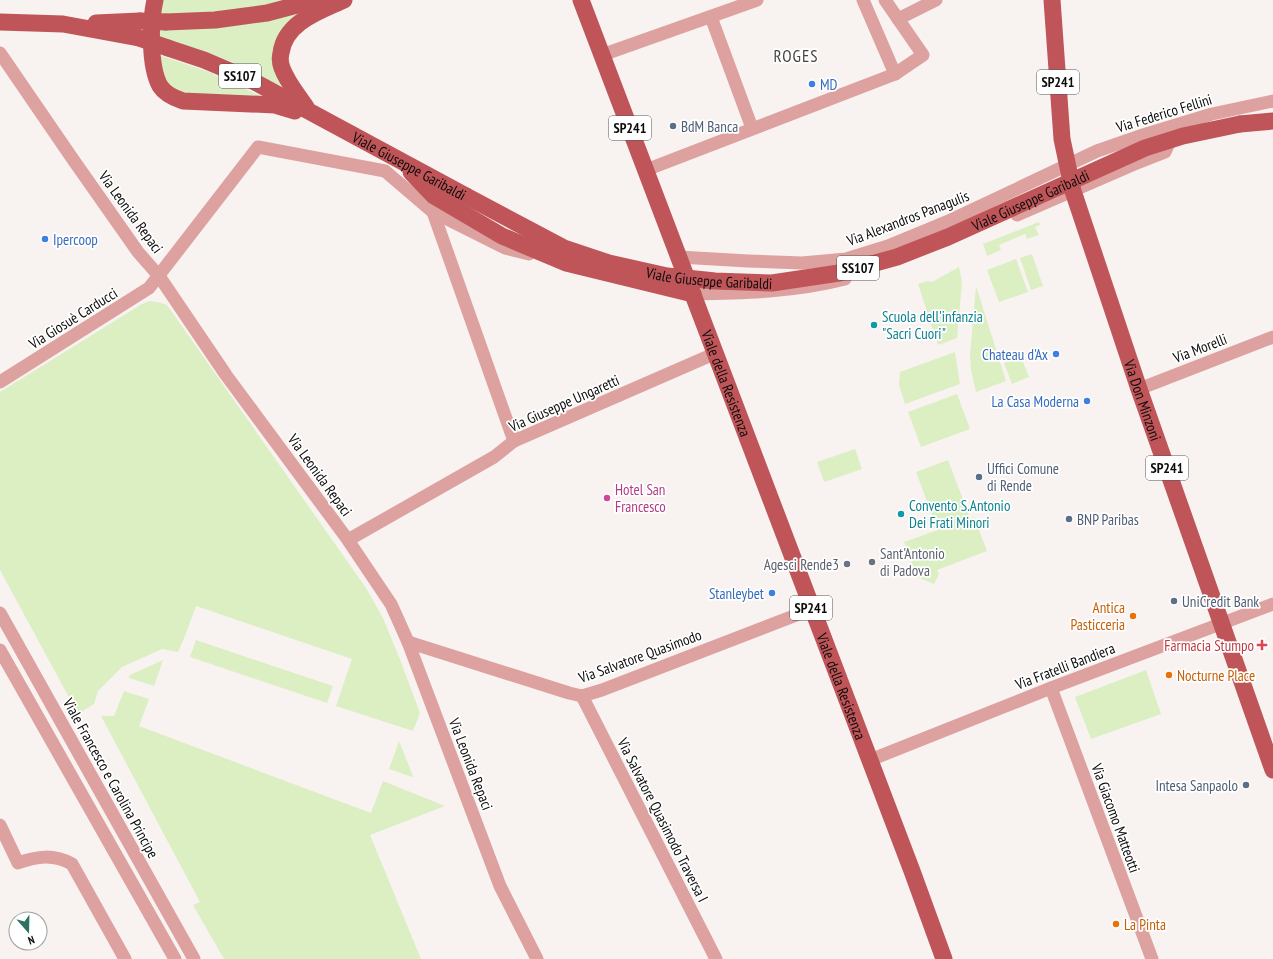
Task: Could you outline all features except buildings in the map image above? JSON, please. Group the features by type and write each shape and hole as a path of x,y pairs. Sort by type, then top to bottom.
{"main road":[{"path":"155,0 153,9 152,55 160,86 169,95 183,101 275,105 315,114"},
{"path":"139,30 166,22 215,20 266,13 316,0"},
{"path":"315,114 294,90 281,66 282,48 287,35 300,22 319,11 344,0"},
{"name":"SP241","path":"581,0 679,257"},
{"name":"SP241","path":"1052,0 1062,139 1067,164"},
{"name":"SS107","path":"1,22 63,24 139,30"},
{"name":"Viale Giuseppe Garibaldi","path":"139,30 168,48 204,60 251,80 564,248 610,263 667,276 715,281 772,283 839,273 897,257 948,237 1145,148 1183,136 1240,124 1273,121"},
{"path":"400,160 434,196 502,236 566,263 693,294"},
{"name":"Via Don Minzoni","path":"1067,164 1073,192 1139,389 1273,770"},
{"name":"Viale della Resistenza","path":"679,257 944,959"}],"street":[{"path":"602,55 757,0"},
{"path":"863,0 895,74"},
{"path":"646,170 895,74 923,55 885,0"},
{"path":"898,19 936,0"},
{"path":"711,17 752,128"},
{"name":"Via Leonida Repaci","path":"0,53 138,252 159,276 226,375 348,540 391,604 408,642 500,886 537,959"},
{"name":"Via Federico Fellini","path":"1067,164 1143,134 1212,114 1273,101"},
{"path":"693,294 772,292 828,284 895,265 1073,192 1132,165 1165,152 1176,125"},
{"path":"159,276 258,147 385,170 432,212 505,248 566,263"},
{"name":"Via Alexandros Panagulis","path":"679,257 802,263 846,259 888,246 951,220 1067,164"},
{"path":"432,212 514,441"},
{"name":"Via Giosuè Carducci","path":"0,382 149,288 159,276"},
{"name":"Via Morelli","path":"1139,389 1273,337"},
{"name":"Via Giuseppe Ungaretti","path":"348,540 494,457 514,441 716,353"},
{"name":"Via Fratelli Bandiera","path":"870,760 1051,688 1273,604"},
{"name":"Via Salvatore Quasimodo","path":"408,642 582,696 602,690 812,609"},
{"name":"Viale Francesco e Carolina Principe","path":"0,613 194,959"},
{"path":"0,650 175,959"},
{"name":"Via Giacomo Matteotti","path":"1051,688 1152,959"},
{"name":"Via Salvatore Quasimodo Traversa I","path":"582,696 716,959"},
{"path":"0,825 18,863 38,857 50,857 64,859 72,864 125,959"}],"green space":[{"path":"162,0 296,0 269,8 160,16"},
{"path":"300,14 293,22 281,85 278,85 248,69 221,58 139,31 139,28"},
{"path":"159,55 209,72 267,99 187,97 169,89"},
{"path":"1039,222 1040,225 1035,227 1039,235 1027,239 1025,234 999,245 1001,250 987,256 983,244"},
{"path":"1032,254 1043,286 1031,290 1020,258"},
{"path":"1016,259 1028,292 999,302 987,270"},
{"path":"959,267 962,282 957,338 938,345 918,284 927,281 932,282"},
{"path":"976,286 1006,381 976,392 971,370 970,356"},
{"path":"149,301 167,305 366,588 383,618 420,713 413,731 336,706 352,659 196,606 178,652 162,649 122,667 98,691 94,704 78,714 0,570 0,392"},
{"path":"955,352 960,384 905,404 899,385 900,372"},
{"path":"1021,357 1029,377 1012,384 1004,363"},
{"path":"957,394 970,429 921,447 908,412"},
{"path":"855,449 862,469 824,482 817,462"},
{"path":"948,460 970,518 974,517 987,551 937,570 939,574 934,584 917,577 904,542 938,530 916,472"},
{"path":"196,640 333,686 327,703 190,657"},
{"path":"163,660 154,686 129,678 130,675"},
{"path":"1146,670 1161,714 1091,739 1075,697"},
{"path":"124,691 149,699 139,726 371,813 383,781 445,806 370,835 421,959 224,959 193,905 200,902 101,716 114,716"},
{"path":"399,741 413,776 412,777 389,769"}],"place":[{"name":"MD","path":"812,84"},
{"name":"BdM Banca","path":"673,126"},
{"name":"Ipercoop","path":"45,239"},
{"name":"Scuola dell'infanzia \"Sacri Cuori\"","path":"874,325"},
{"name":"Chateau d'Ax","path":"1056,354"},
{"name":"La Casa Moderna","path":"1087,401"},
{"name":"Uffici Comune di Rende","path":"979,477"},
{"name":"Hotel San Francesco","path":"607,498"},
{"name":"Convento S.Antonio Dei Frati Minori","path":"901,514"},
{"name":"BNP Paribas","path":"1069,519"},
{"name":"Sant'Antonio di Padova","path":"872,562"},
{"name":"Agesci Rende3","path":"847,564"},
{"name":"Stanleybet","path":"772,593"},
{"name":"UniCredit Bank","path":"1174,601"},
{"name":"Antica Pasticceria","path":"1133,616"},
{"name":"Farmacia Stumpo","path":"1262,645"},
{"name":"Nocturne Place","path":"1169,675"},
{"name":"Intesa Sanpaolo","path":"1246,785"},
{"name":"La Pinta","path":"1116,924"}],"district":[{"name":"ROGES","path":"796,56"}]}
